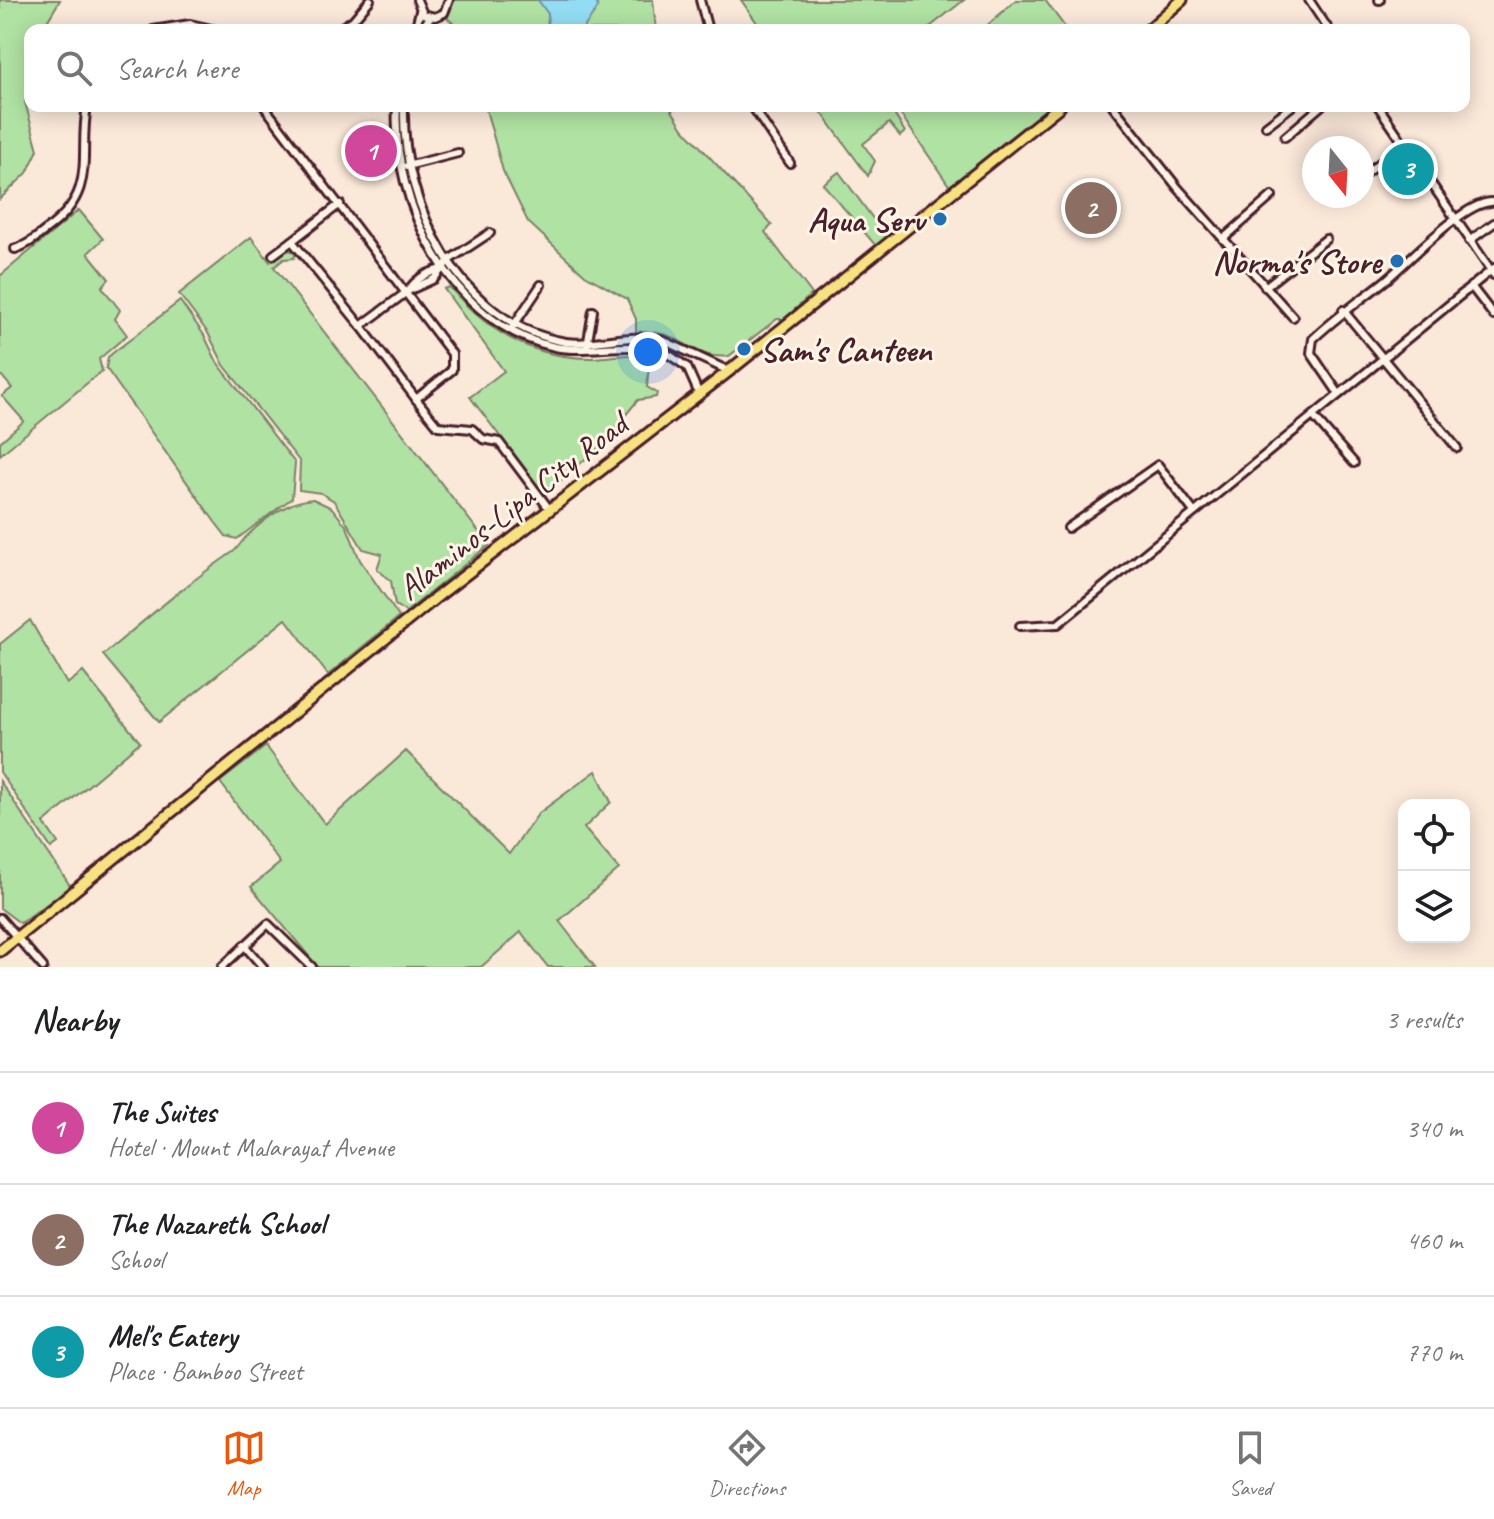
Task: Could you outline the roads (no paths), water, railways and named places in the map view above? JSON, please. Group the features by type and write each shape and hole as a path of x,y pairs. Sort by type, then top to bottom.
{"main road":[{"path":"1155,24 1182,0"},
{"name":"Alaminos-Lipa City Road","path":"1,946 18,936 438,596 729,371 1053,112"}],"street":[{"path":"347,24 370,0"},
{"path":"417,0 420,11 417,24"},
{"path":"425,24 430,17 444,13 449,0"},
{"path":"700,0 706,24"},
{"path":"1309,0 1325,24"},
{"path":"420,11 430,17"},
{"path":"15,249 25,246 64,216 75,201 85,170 87,112"},
{"path":"269,112 407,292 455,362 449,374 416,399"},
{"path":"398,112 405,167 445,265 482,301 512,328 542,337 587,347 639,347 669,355 691,372 699,394"},
{"path":"404,112 405,167"},
{"path":"756,112 790,163"},
{"path":"1118,112 1223,239 1293,317"},
{"path":"1266,126 1284,112"},
{"path":"1285,137 1314,112"},
{"path":"1020,626 1058,624 1493,271 1455,222 1382,112"},
{"path":"1374,167 1403,146"},
{"path":"405,167 458,153"},
{"path":"1223,239 1272,196"},
{"path":"1339,394 1310,345 1343,310 1384,282 1409,256 1477,205 1491,202"},
{"path":"273,255 340,204"},
{"path":"1469,241 1494,223"},
{"path":"361,326 407,292 413,283 490,233"},
{"path":"1265,287 1326,239"},
{"path":"292,241 442,428 472,429 483,439 499,442 550,510"},
{"path":"512,328 541,285"},
{"path":"1471,286 1494,316"},
{"path":"1343,310 1457,448"},
{"path":"587,347 593,311"},
{"path":"587,347 643,338 671,344 729,371"},
{"path":"669,355 681,350"},
{"path":"1313,416 1354,463"},
{"path":"1068,528 1158,465 1194,512"},
{"path":"0,918 43,967"},
{"path":"222,967 262,928 274,925 312,967"},
{"path":"244,945 263,967"}],"water":[{"path":"538,0 596,0 598,8 586,24 547,24 548,14"}],"place":[{"name":"The Suites","path":"371,151"},
{"name":"Mel's Eatery","path":"1408,169"},
{"name":"The Nazareth School","path":"1091,208"},
{"name":"Aqua Serv","path":"940,219"},
{"name":"Norma's Store","path":"1397,261"},
{"name":"Sam's Canteen","path":"744,349"}]}
